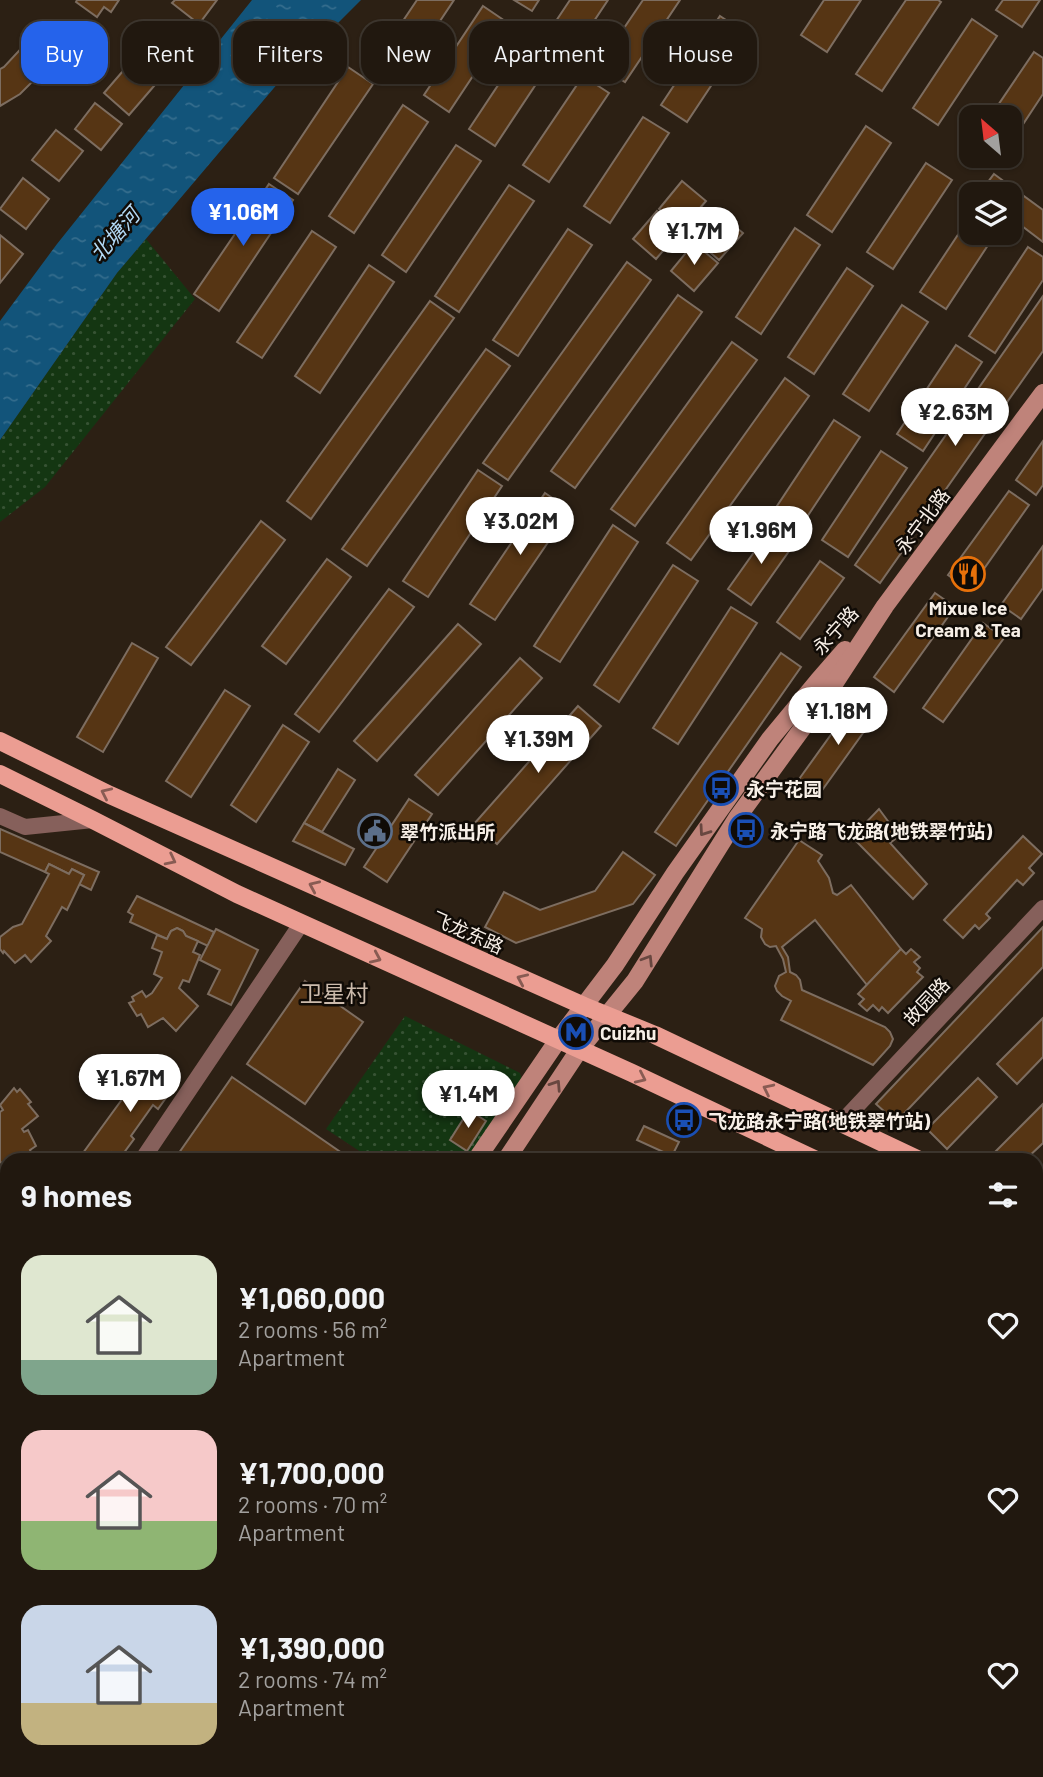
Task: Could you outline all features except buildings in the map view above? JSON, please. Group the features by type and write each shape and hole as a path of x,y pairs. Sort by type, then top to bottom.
{"main road":[{"name":"永宁北路","path":"884,606 1043,393"},
{"name":"永宁路","path":"481,1153 558,1040 615,965 675,873 770,739 884,606"},
{"name":"永宁路","path":"511,1153 579,1050 635,981 737,818 828,693 884,606"},
{"name":"飞龙东路","path":"0,741 110,795 655,1035 904,1153"},
{"path":"0,774 237,894 632,1073 801,1153"}],"street":[{"path":"0,816 25,827 93,820"},
{"name":"故园路","path":"840,1124 1043,908"},
{"path":"147,1153 301,924"}],"green space":[{"path":"146,239 195,299 45,487 0,522 0,440 117,273"},
{"path":"405,1016 520,1073 523,1083 472,1153 362,1153 326,1129"}],"water":[{"path":"252,0 361,0 340,21 235,21"},
{"name":"北塘河","path":"233,24 233,84 277,84 117,273 0,440 0,321 57,244 185,84 219,84 219,41"}],"place":[{"name":"Mixue Ice Cream & Tea","path":"968,574"},
{"name":"永宁花园","path":"721,788"},
{"name":"永宁路飞龙路(地铁翠竹站)","path":"746,830"},
{"name":"翠竹派出所","path":"375,831"},
{"name":"Cuizhu","path":"576,1032"},
{"name":"飞龙路永宁路(地铁翠竹站)","path":"684,1120"}],"district":[{"name":"卫星村","path":"334,993"}]}
